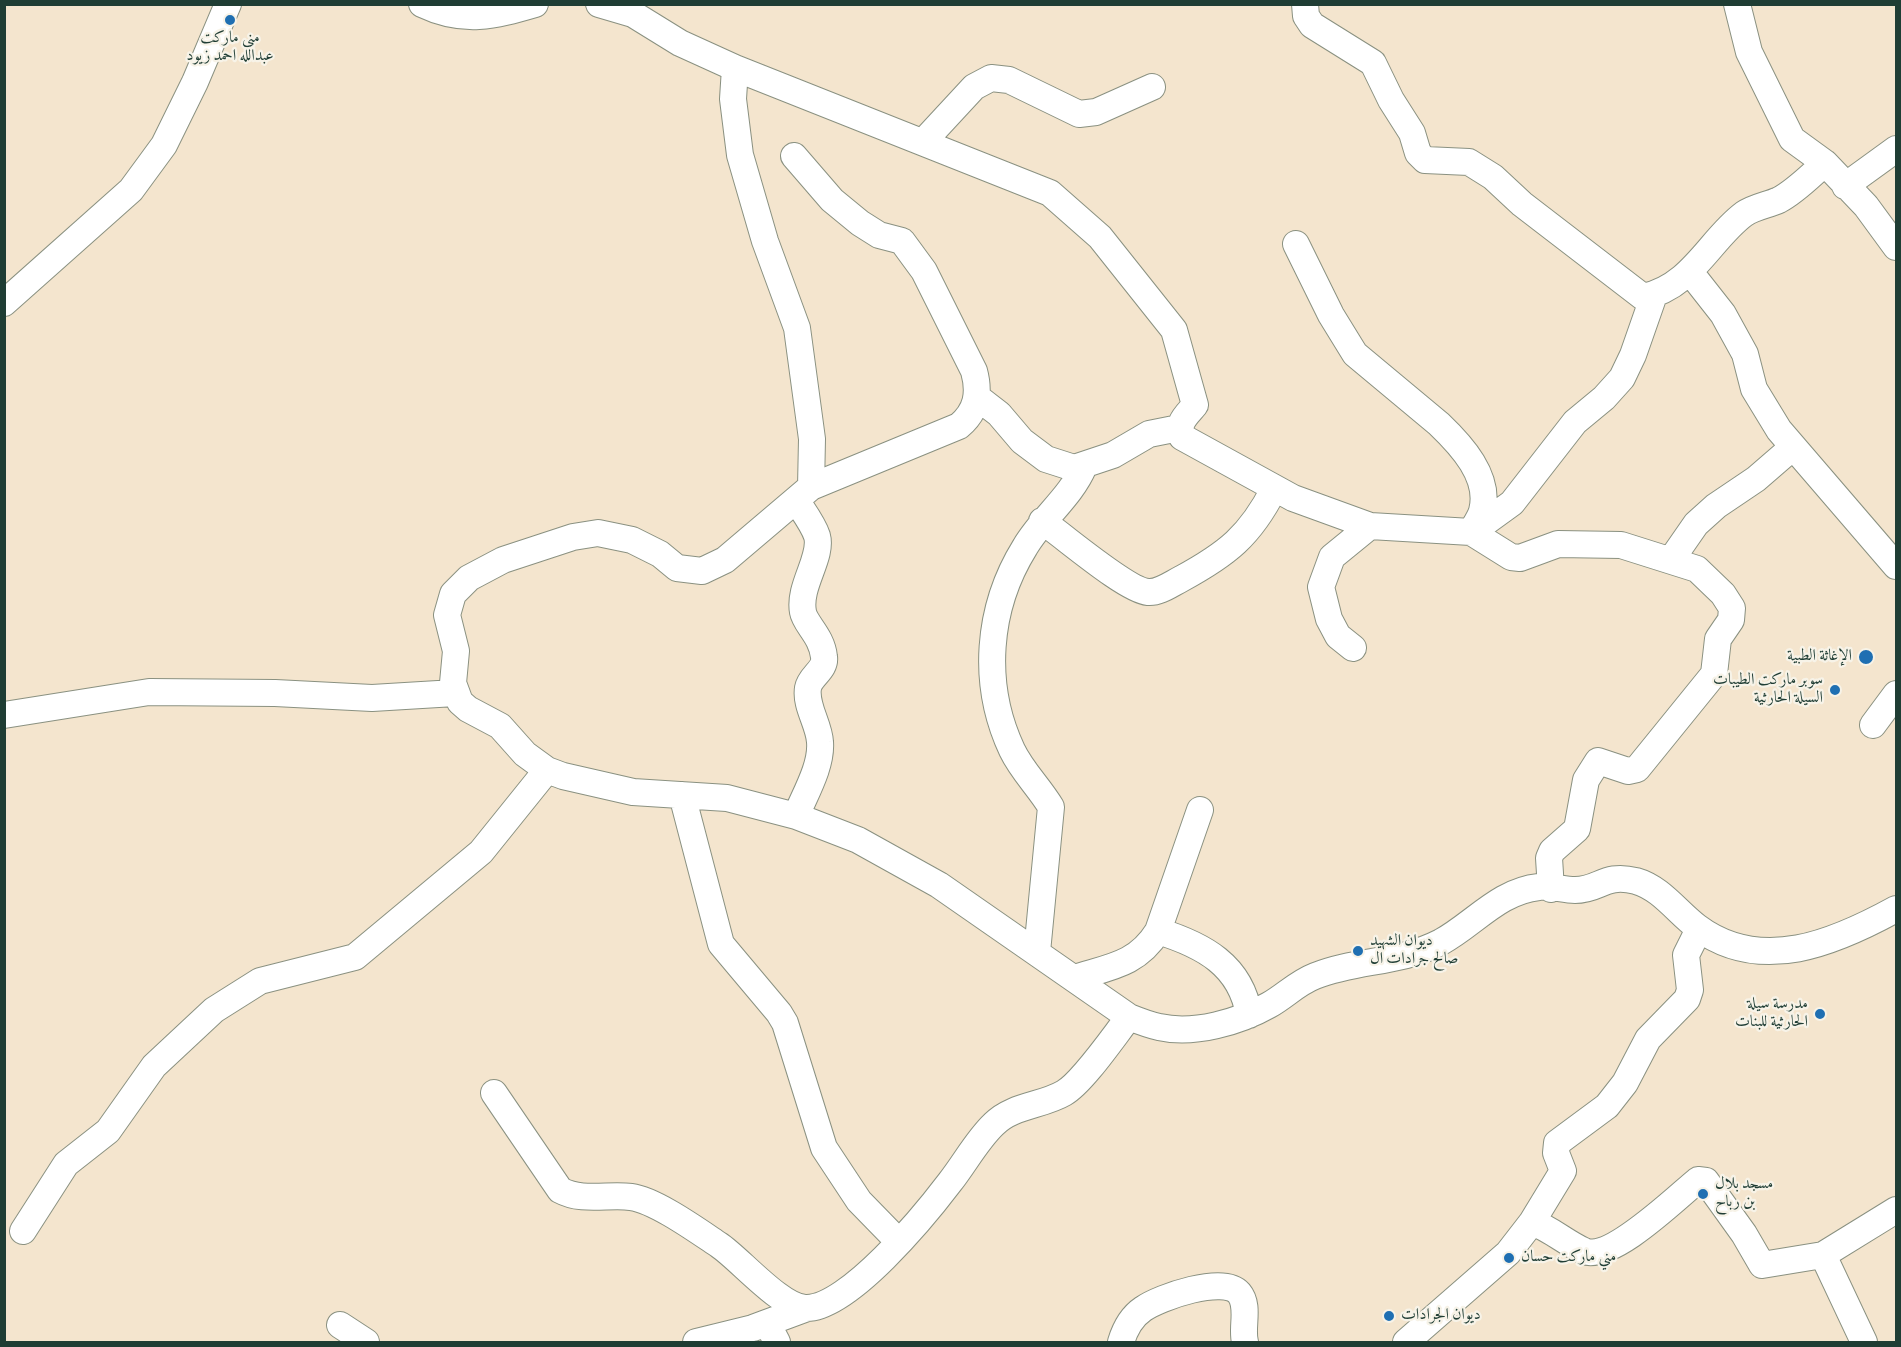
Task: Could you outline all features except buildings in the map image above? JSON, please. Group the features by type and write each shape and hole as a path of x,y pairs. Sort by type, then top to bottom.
{"street":[{"path":"4,303 130,190 164,145 195,82 228,4"},
{"path":"422,4 435,10 483,18 536,4"},
{"path":"599,4 633,15 680,43 735,68 1050,192 1100,237 1174,330 1195,405 1179,428 1149,434 1113,455 1084,466 1063,466 1046,459 1022,441 999,414 977,397"},
{"path":"1305,4 1306,16 1311,25 1373,63 1390,100 1412,133 1418,153 1425,160 1469,162 1493,177 1643,297 1654,295 1690,272 1745,213 1779,200 1800,186 1825,163"},
{"path":"1737,4 1749,52 1792,139 1825,163 1866,206 1896,247"},
{"path":"735,68 732,99 740,155 765,241 797,328 812,439 803,493 818,544 804,588 803,613 818,634 825,658 823,666 808,687 808,698 819,732 820,753 796,816"},
{"path":"924,141 974,87 991,78 1009,80 1079,114 1096,112 1152,87"},
{"path":"1845,186 1896,149"},
{"path":"794,156 832,200 860,223 879,235 902,241 924,271 974,371 977,397 972,413 952,430 803,493 725,560 702,571 677,568 660,554 632,540 598,533 573,537 503,560 469,578 453,594 447,615 456,651 455,693 468,709 500,726 525,754 547,770 633,792 727,798 796,816 858,840 899,861 1037,952 1129,1017 1160,1028 1182,1030 1204,1027 1250,1015 1315,976 1355,964 1414,955 1444,940 1485,909 1511,895 1541,886 1551,889 1577,890 1606,879 1638,882 1659,893 1699,929 1736,946 1758,951 1793,951 1856,931 1896,909"},
{"path":"1296,244 1331,315 1355,354 1452,436 1472,464 1484,493 1482,511 1472,532"},
{"path":"1690,272 1723,314 1745,354 1754,389 1779,430 1896,566"},
{"path":"1472,532 1512,503 1575,422 1604,398 1622,378 1633,355 1654,295"},
{"path":"1179,428 1182,437 1274,489 1370,526 1472,532 1511,557 1528,556 1558,544 1621,545 1697,569 1724,594 1732,608 1731,620 1718,639 1714,674 1636,769 1628,771 1598,761 1586,780 1576,829 1552,850 1549,858 1551,889"},
{"path":"1671,560 1696,524 1716,506 1756,479 1793,447"},
{"path":"1037,952 1051,807 1022,767 1008,741 996,700 992,662 995,623 1006,584 1025,546 1042,521 1075,485 1084,466"},
{"path":"1042,521 1123,581 1148,592 1158,591 1204,566 1237,544 1262,513 1274,489"},
{"path":"1353,648 1338,636 1329,619 1321,587 1332,557 1370,526"},
{"path":"4,715 149,692 275,693 372,698 455,693"},
{"path":"1873,725 1896,694"},
{"path":"23,1231 66,1164 108,1131 154,1066 214,1010 260,981 355,957 481,852 547,770"},
{"path":"682,795 721,944 779,1012 785,1023 825,1148 859,1201 899,1242"},
{"path":"1074,978 1136,958 1148,947 1158,931 1200,810"},
{"path":"1406,1342 1508,1253 1532,1222 1563,1171 1556,1153 1557,1143 1607,1106 1625,1083 1648,1039 1687,999 1690,990 1686,955 1699,929"},
{"path":"1158,931 1188,941 1220,960 1239,981 1250,1015"},
{"path":"696,1342 772,1333 807,1308 818,1306 851,1289 899,1242 949,1184 995,1123 1015,1110 1065,1093 1129,1017"},
{"path":"494,1093 560,1190 576,1196 633,1197 648,1202 720,1245 789,1303 807,1308"},
{"path":"1532,1222 1550,1229 1584,1251 1604,1251 1644,1225 1698,1180 1706,1181 1744,1234 1762,1265 1823,1255 1896,1210"},
{"path":"1823,1255 1864,1342"},
{"path":"1121,1342 1131,1321 1145,1307 1175,1294 1214,1286 1233,1288 1244,1301 1242,1325 1245,1342"},
{"path":"340,1325 366,1342"}],"place":[{"name":"مني ماركت عبدالله احمد زيود","path":"230,20"},
{"name":"الإغاثة الطبية","path":"1866,657"},
{"name":"سوبر ماركت الطيبات السيلة الحارثية","path":"1835,690"},
{"name":"ديوان الشهيد صالح جرادات ال","path":"1358,951"},
{"name":"مدرسة سيلة الحارثية للبنات","path":"1820,1014"},
{"name":"مسجد بلال بن رباح","path":"1703,1194"},
{"name":"مني ماركت حسان","path":"1509,1258"},
{"name":"ديوان الجرادات","path":"1389,1316"}]}
